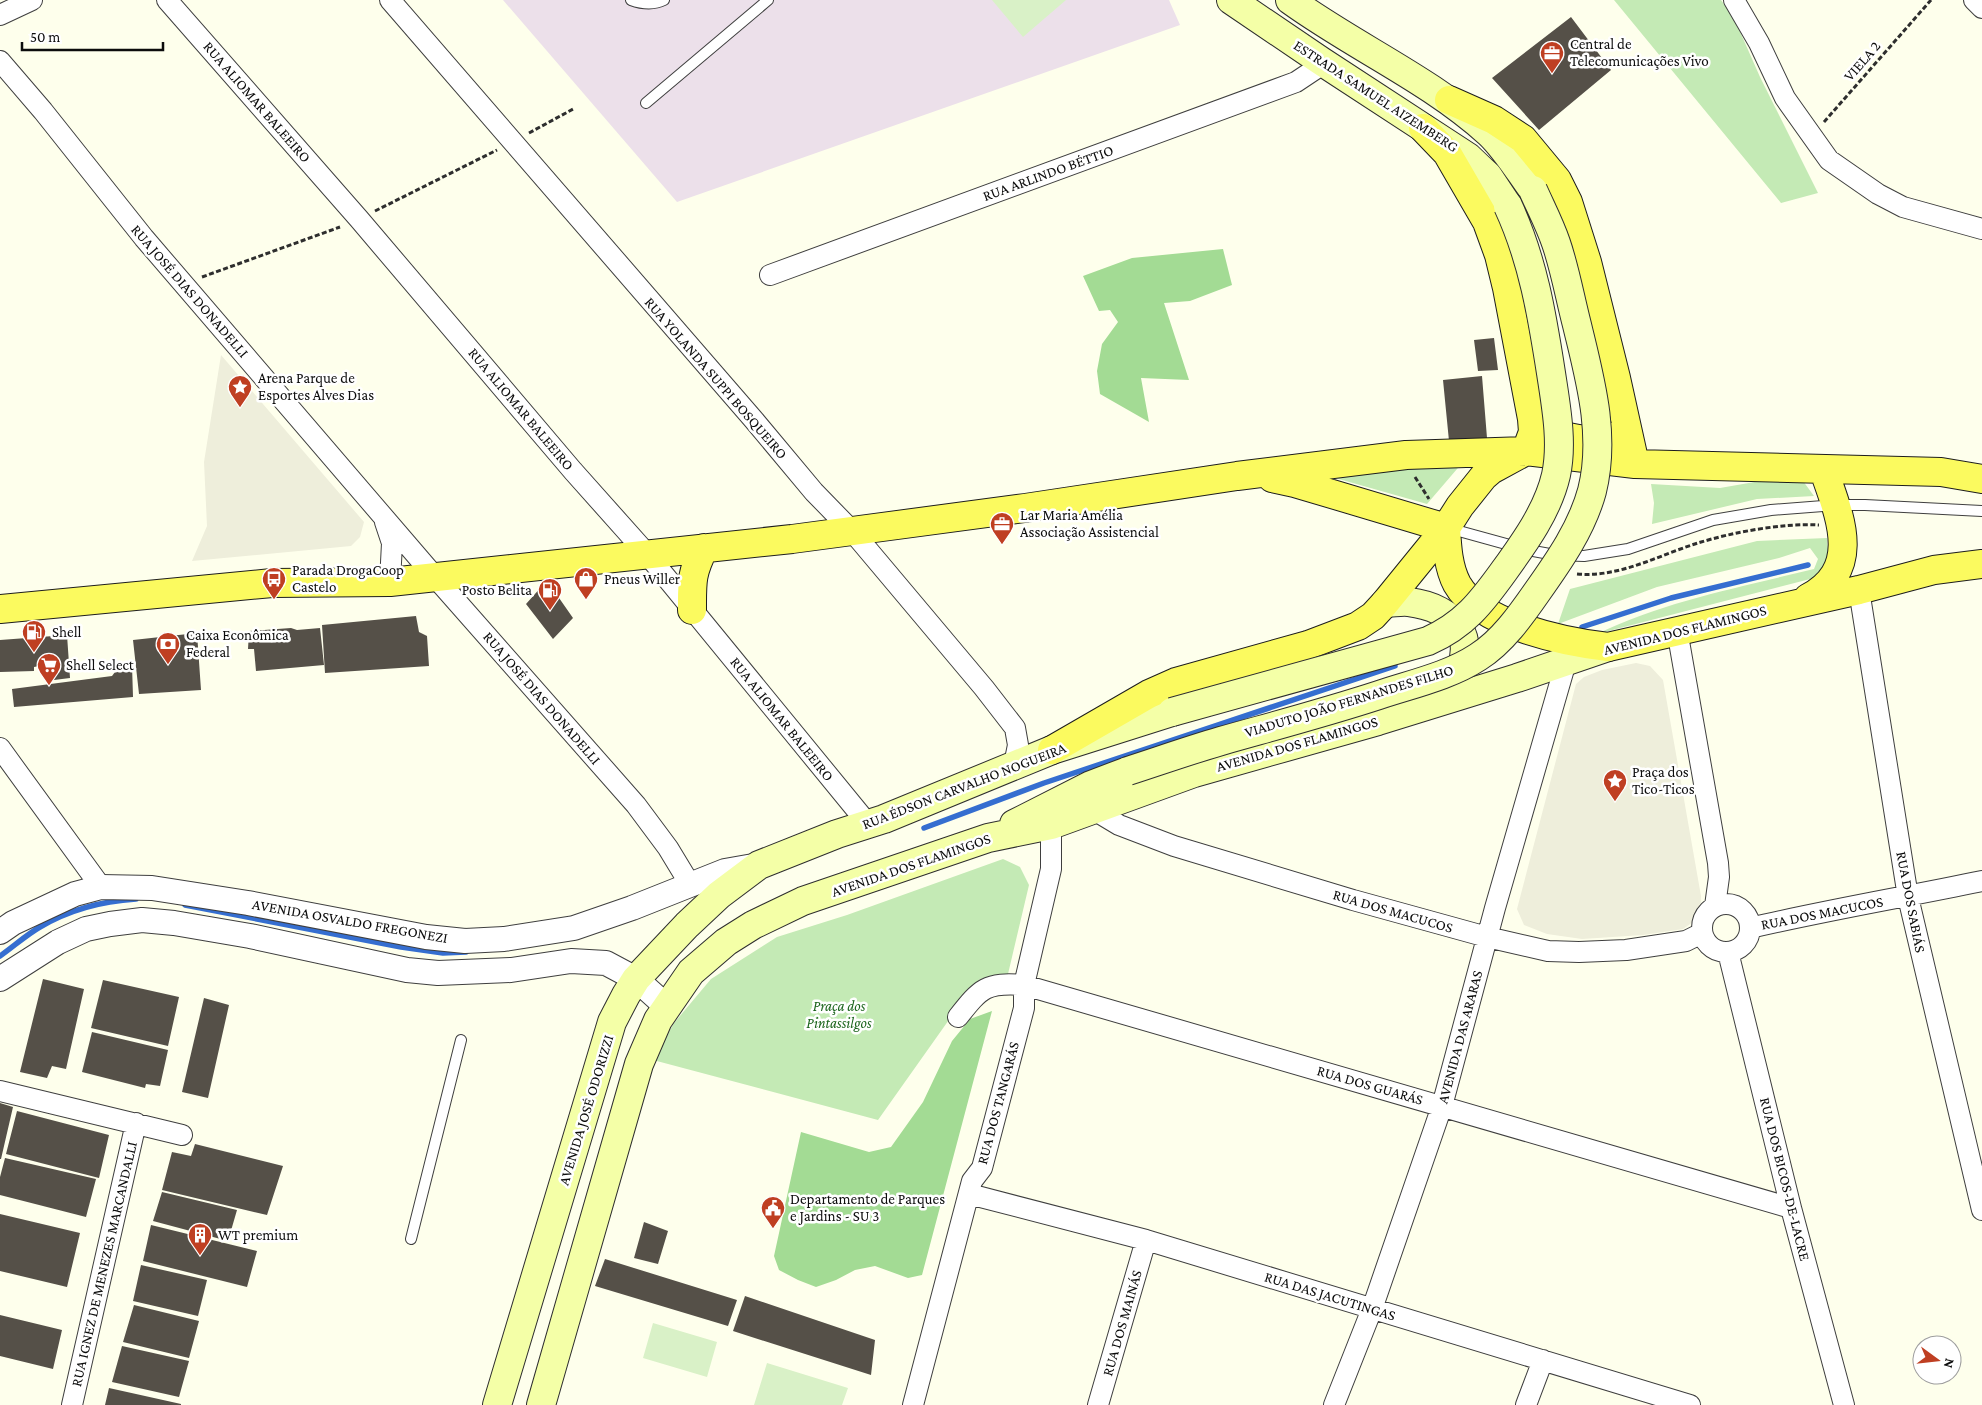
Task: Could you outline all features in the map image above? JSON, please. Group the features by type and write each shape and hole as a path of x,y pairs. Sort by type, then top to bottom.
{"main road":[{"name":"ESTRADA SAMUEL AIZEMBERG","path":"1172,712 1428,641 1445,634 1472,613 1508,566 1538,519 1551,492 1556,474 1558,445 1552,384 1533,272 1526,247 1508,206 1480,167 1452,145 1320,61 1231,0"},
{"path":"1303,4 1448,100 1494,120 1524,140 1558,180 1568,202 1585,254 1635,464"},
{"name":"VIADUTO JOÃO FERNANDES FILHO","path":"988,838 1067,796 1128,771 1219,741 1343,707 1453,671 1479,657 1495,643 1518,618 1547,579 1571,540 1586,508 1596,470 1598,447 1596,410 1591,384 1561,259 1545,215 1533,190 1490,134 1448,100"},
{"path":"1052,750 1149,694 1176,682 1336,636 1358,626 1373,616 1385,603 1440,517 1460,506 1491,470 1526,452 1533,432 1532,419 1499,256 1477,201 1447,153 1423,128"},
{"path":"1532,419 1542,428 1560,435 1604,440 1613,439 1626,428"},
{"path":"0,609 272,583 390,582 704,548 1034,507 1254,474 1406,454 1526,452 1635,464 1941,472 1982,479"},
{"path":"1800,602 1827,586 1840,567 1843,543 1830,515 1824,470"},
{"path":"1254,474 1440,517"},
{"path":"1440,517 1453,576 1462,591 1474,603 1492,615 1532,630 1574,643 1608,647"},
{"path":"692,610 692,577 696,563 704,548"},
{"name":"AVENIDA DOS FLAMINGOS","path":"662,1013 691,972 726,942 753,925 803,901 988,838 1051,825 1194,774 1431,704 1608,647 1859,590 1934,570 1982,564"},
{"path":"1385,603 1407,602 1434,609 1455,622 1462,632 1465,645 1464,660 1454,682 1431,704"},
{"name":"RUA ÉDSON CARVALHO NOGUEIRA","path":"758,865 868,824 1052,750 1172,712"},
{"name":"AVENIDA JOSÉ ODORIZZI","path":"497,1405 608,1037 623,1002 636,979 687,925 719,895 758,865"},
{"path":"541,1405 639,1064 662,1013"}],"street":[{"path":"0,15 32,0"},
{"name":"RUA ALIOMAR BALEEIRO","path":"167,0 359,219 573,471 647,554 868,824"},
{"name":"RUA YOLANDA SUPPI BOSQUEIRO","path":"390,0 814,492 852,531 1007,716 1018,736 1014,765"},
{"path":"1734,0 1759,43 1785,98 1829,160 1878,194 1903,207 1982,229"},
{"path":"1974,0 1982,8"},
{"name":"RUA JOSÉ DIAS DONADELLI","path":"0,61 43,111 144,238 435,577 636,805 668,848 691,886"},
{"name":"RUA ARLINDO BÉTTIO","path":"770,275 1296,82 1314,70 1320,61"},
{"name":"RUA JOSÉ DIAS DONADELLI","path":"384,517 392,543 390,582"},
{"name":"RUA DOS SABIÁS","path":"1859,590 1908,897 1982,1210"},
{"path":"1677,630 1718,863 1719,877 1715,906 1704,917 1702,933 1709,945 1721,952 1735,950 1746,941 1750,928 1745,912 1731,904 1715,906"},
{"name":"AVENIDA DAS ARARAS","path":"1334,1405 1372,1309 1442,1106 1487,937 1566,662"},
{"path":"0,748 102,887"},
{"name":"RUA DOS MACUCOS","path":"1094,810 1119,825 1174,846 1352,900 1487,937 1548,951 1626,950 1686,941 1702,933"},
{"name":"RUA DOS TANGARÁS","path":"913,1405 972,1181 982,1168 1024,1008 1024,985 1049,886 1051,825"},
{"name":"AVENIDA OSVALDO FREGONEZI","path":"0,932 13,923 76,894 102,887 152,888 184,892 426,937 465,941 504,938 574,928 691,886 725,871 758,865"},
{"name":"RUA DOS MACUCOS","path":"1750,928 1810,914 1908,897 1982,881"},
{"path":"0,980 58,942 86,929 142,920 174,923 250,936 406,970 438,973 511,970 571,961 606,963 636,979 662,1013"},
{"name":"RUA DOS BICOS-DE-LACRE","path":"1728,952 1791,1208 1844,1405"},
{"name":"RUA DOS GUARÁS","path":"958,1017 980,992 990,986 1003,983 1024,985 1791,1208"},
{"path":"0,1091 182,1134"},
{"name":"RUA IGNEZ DE MENEZES MARCANDALLI","path":"72,1405 136,1123"},
{"name":"RUA DAS JACUTINGAS","path":"969,1194 1146,1240 1690,1405"},
{"name":"RUA DOS MAINÁS","path":"1098,1405 1146,1240"},
{"path":"1526,1405 1543,1360"}],"lane":[{"path":"631,0 658,3 664,0"},
{"path":"646,103 768,0"},
{"path":"1440,517 1472,533 1528,550 1555,555 1584,556 1628,549 1687,528 1738,515 1771,510 1830,515 1912,507 1982,511"},
{"path":"1968,511 1982,515"},
{"path":"411,1239 461,1040"}],"path":[{"name":"VIELA 2","path":"1811,136 1931,0"},
{"path":"184,284 359,219 513,142 574,108"},
{"path":"1412,473 1440,517"},
{"path":"1575,574 1608,573 1700,542 1830,515"}],"shaded area":[{"path":"503,0 1169,0 1180,25 677,202"},
{"name":"Arena Parque de Esportes Alves Dias","path":"221,355 364,522 360,537 351,546 192,561 207,526 204,462"},
{"name":"Praça dos Tico-Ticos","path":"1636,663 1650,666 1663,680 1701,896 1700,917 1683,929 1643,935 1582,939 1547,934 1524,925 1517,909 1576,684 1584,677 1602,670"}],"green space":[{"path":"992,0 1066,0 1023,37"},
{"path":"1614,0 1721,0 1734,18 1760,77 1818,193 1781,203"},
{"path":"1223,249 1232,285 1190,301 1164,303 1189,380 1141,378 1149,422 1100,394 1097,371 1102,344 1118,322 1110,310 1099,311 1083,276 1132,258"},
{"path":"1463,462 1427,504 1314,472"},
{"path":"1766,480 1803,481 1814,496 1757,499 1652,524 1654,503 1651,484 1720,488"},
{"path":"1827,538 1829,569 1818,577 1597,634 1649,612 1731,589 1814,569 1818,559 1810,548 1779,558 1657,587 1558,624 1570,589 1757,541"},
{"name":"Praça dos Pintassilgos","path":"1003,859 1020,867 1029,885 1008,974 980,979 878,1120 653,1060 674,1023 711,979 777,937 847,915"},
{"path":"992,1011 922,1275 908,1278 875,1266 855,1270 836,1280 816,1287 779,1270 774,1256 801,1132 869,1152 891,1147 923,1102 952,1041 970,1019"},
{"path":"653,1323 717,1342 707,1377 643,1358"},
{"path":"767,1363 848,1388 842,1405 754,1405"}],"building":[{"name":"Central de Telecomunicações Vivo","path":"1571,17 1611,70 1539,130 1492,78"},
{"path":"1494,338 1498,370 1478,371 1474,340"},
{"path":"1482,376 1487,438 1449,441 1443,380"},
{"name":"Posto Belita","path":"543,585 550,585 573,618 553,639 526,604"},
{"path":"416,616 419,632 427,636 429,666 325,673 322,625"},
{"path":"291,628 297,630 320,628 324,665 256,671 254,649 248,649 249,631"},
{"name":"Caixa Econômica Federal","path":"197,633 201,690 139,694 133,640"},
{"name":"Shell","path":"67,635 70,678 46,681 45,665 34,667 34,671 0,672 0,640"},
{"path":"132,665 133,697 14,707 12,689 112,676 118,668"},
{"path":"43,979 84,989 66,1069 52,1066 47,1078 20,1072"},
{"path":"103,980 179,997 168,1046 91,1028"},
{"path":"204,998 229,1005 208,1098 182,1092"},
{"path":"92,1032 168,1050 160,1086 146,1084 145,1088 82,1072"},
{"path":"0,1103 13,1107 1,1159 0,1159"},
{"path":"17,1111 109,1135 99,1178 6,1154"},
{"path":"195,1144 283,1166 267,1215 162,1190 172,1152 191,1156"},
{"path":"5,1158 96,1179 86,1217 0,1195 0,1177"},
{"path":"162,1192 237,1210 228,1241 153,1221"},
{"path":"0,1214 80,1233 67,1287 0,1271"},
{"path":"644,1222 668,1231 658,1264 634,1258"},
{"name":"WT premium","path":"151,1225 257,1251 247,1287 143,1261"},
{"path":"605,1259 737,1300 728,1326 595,1286"},
{"path":"141,1265 207,1280 198,1316 133,1301"},
{"path":"745,1296 875,1340 871,1375 733,1331"},
{"path":"134,1305 199,1321 189,1358 123,1342"},
{"path":"0,1315 62,1330 53,1369 0,1356"},
{"path":"122,1346 189,1361 179,1397 112,1382"},
{"path":"109,1388 181,1404 181,1405 105,1405"}],"waterway":[{"path":"1582,627 1671,598 1808,565"},
{"path":"924,828 1044,783 1395,666"},
{"path":"0,956 35,930 74,911 99,904 136,899"},
{"path":"185,905 401,947 443,953 466,952"}],"place":[{"name":"Central de Telecomunicações Vivo","path":"1552,74"},
{"name":"Arena Parque de Esportes Alves Dias","path":"240,408"},
{"name":"Lar Maria Amélia Associação Assistencial","path":"1002,545"},
{"name":"Parada DrogaCoop Castelo","path":"274,600"},
{"name":"Pneus Willer","path":"586,600"},
{"name":"Posto Belita","path":"550,611"},
{"name":"Shell","path":"34,653"},
{"name":"Caixa Econômica Federal","path":"168,665"},
{"name":"Shell Select","path":"49,686"},
{"name":"Praça dos Tico-Ticos","path":"1615,802"},
{"name":"Departamento de Parques e Jardins - SU 3","path":"773,1229"},
{"name":"WT premium","path":"200,1256"}]}
